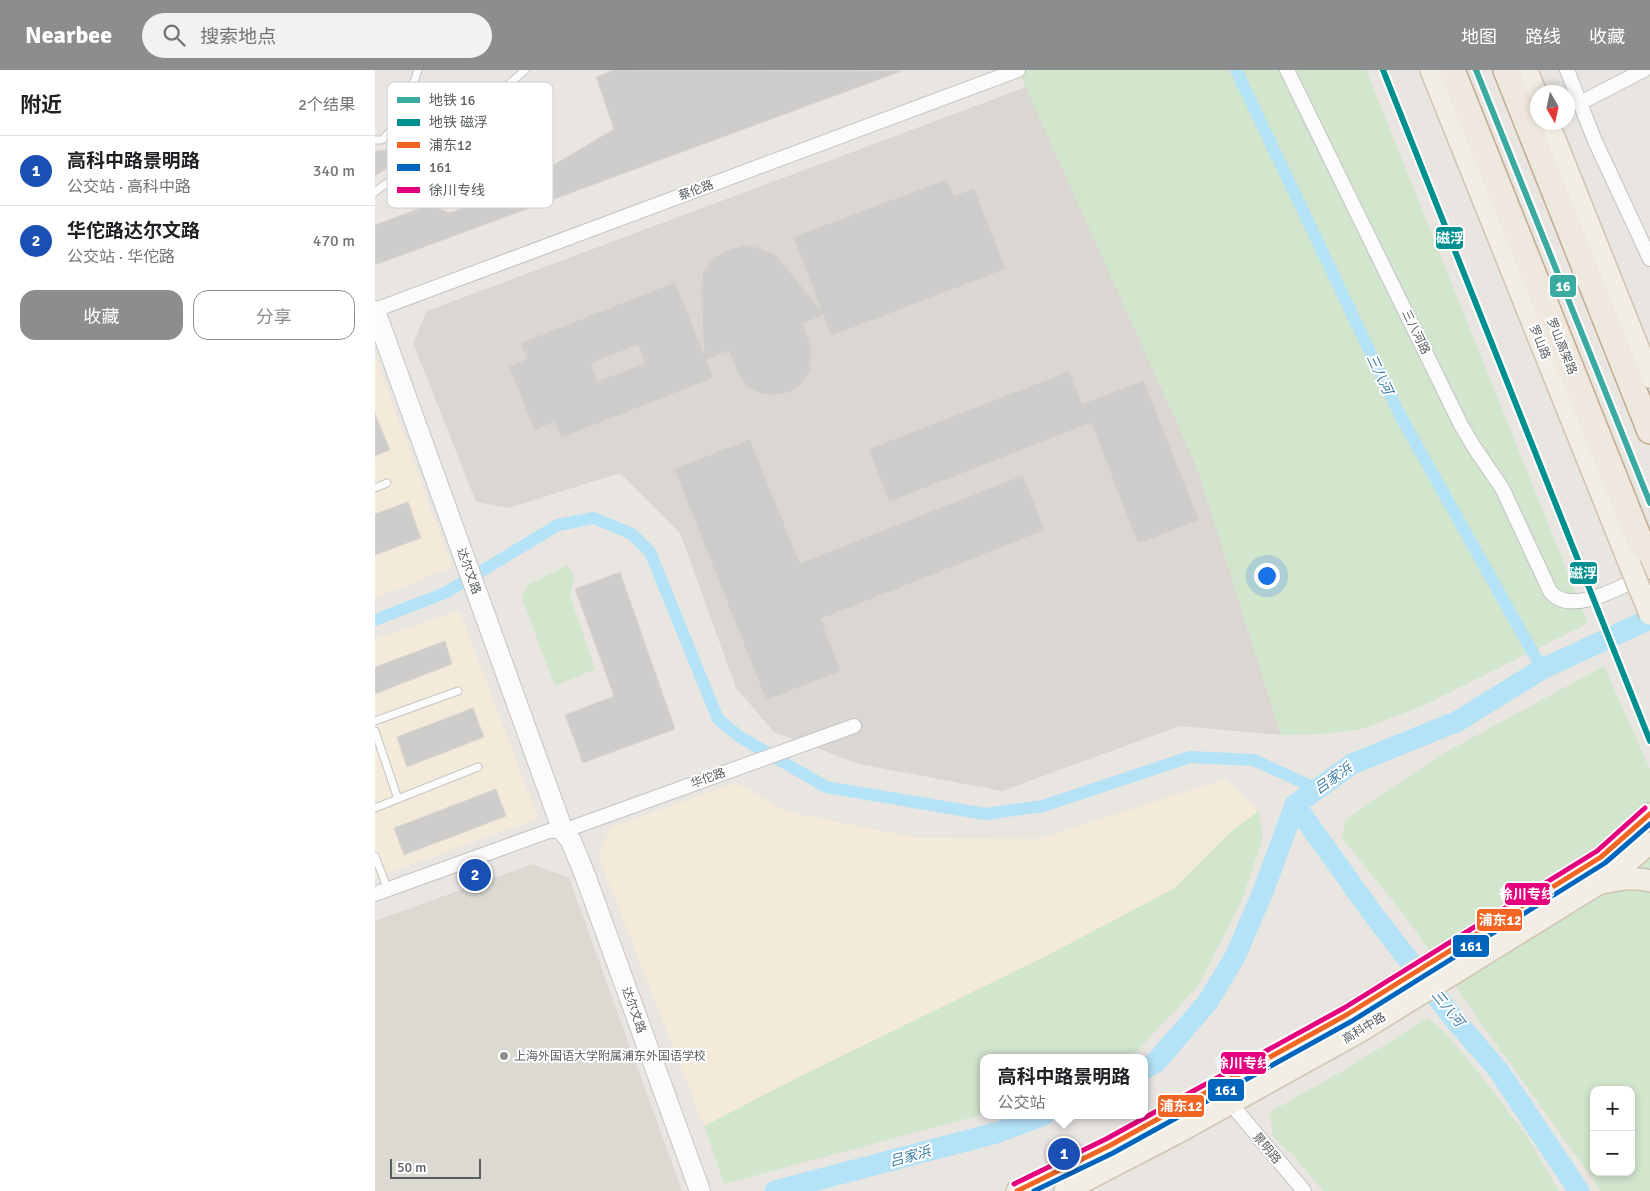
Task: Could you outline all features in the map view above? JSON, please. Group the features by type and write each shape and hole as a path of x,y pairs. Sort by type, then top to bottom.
{"highway":[{"name":"罗山高架路","path":"1451,70 1640,565"},
{"path":"1506,70 1650,430"}],"main road":[{"name":"罗山路","path":"1431,70 1640,565 1650,614"},
{"path":"1527,70 1533,85"},
{"path":"1551,130 1650,377"},
{"name":"高科中路","path":"1071,1190 1304,1063 1406,990 1433,962 1601,857 1650,814"},
{"name":"高科中路","path":"1017,1191 1109,1146 1302,1041 1406,990 1445,978 1611,876 1650,844"},
{"path":"1596,884 1639,878 1650,881"}],"street":[{"name":"蔡伦路","path":"375,310 1018,70"},
{"name":"三八河路","path":"1287,70 1461,425 1500,484 1550,591 1555,597 1563,601 1574,602 1604,594 1650,574"},
{"path":"1567,70 1579,103 1650,259"},
{"path":"1579,103 1644,70"},
{"name":"达尔文路","path":"375,310 563,831 562,844 685,1166 700,1191"},
{"name":"华佗路","path":"375,902 552,840 563,831 854,726"},
{"name":"华佗路","path":"381,892 549,831 563,831"},
{"name":"景明路","path":"1231,1104 1304,1191"},
{"name":"达尔文路","path":"685,1166 689,1191"}],"lane":[{"path":"414,82 418,70"},
{"path":"511,82 525,70"},
{"path":"375,140 382,140 387,134"},
{"path":"375,192 387,183"},
{"path":"375,488 387,483"},
{"path":"375,721 458,691"},
{"path":"375,731 398,799"},
{"path":"375,808 477,767"},
{"path":"375,856 381,892"}],"shaded area":[{"path":"1026,87 1197,467 1281,735 1180,726 1002,791 859,764 774,732 736,688 680,533 620,473 509,508 476,502 413,343 427,311"},
{"path":"375,355 452,567 375,598"},
{"path":"459,610 538,818 375,878 375,640"},
{"path":"1225,779 1259,811 1235,828 1175,888 1046,956 799,1077 704,1126 598,855 611,827 736,783 788,812 917,838 1040,839"},
{"name":"上海外国语大学附属浦东外国语学校","path":"532,864 569,878 682,1191 375,1191 375,921"}],"green space":[{"path":"1018,70 1366,70 1588,623 1420,707 1362,729 1324,734 1281,735 1197,467"},
{"path":"568,565 575,578 570,596 595,669 555,686 522,598 528,585"},
{"path":"1604,666 1650,769 1650,1191 1601,1191 1590,1176 1635,1176 1635,1086 1590,1086 1590,1176 1402,912 1342,838 1345,821 1450,750"},
{"path":"1259,811 1263,837 1242,900 1198,986 1137,1051 1131,1054 980,1054 980,1115 724,1184 704,1126 799,1077 1046,956 1175,888 1235,828"},
{"path":"1428,1018 1443,1030 1482,1077 1528,1138 1559,1191 1323,1191 1294,1156 1273,1137 1270,1112 1348,1068"}],"building":[{"path":"614,70 902,71 553,199 553,165 614,129 596,77"},
{"path":"387,150 387,168 375,176 375,151"},
{"path":"947,179 954,196 974,188 1006,269 831,336 823,315 803,324 811,347 810,370 802,383 791,392 775,395 761,394 749,388 739,376 729,351 706,359 713,378 561,438 555,422 534,430 509,366 527,359 521,343 675,282 704,354 701,289 703,272 712,260 725,251 744,245 760,248 776,255 821,310 793,237","holes":["638,345 645,363 598,381 591,363"]},
{"path":"420,208 439,208 449,213 463,208 530,208 375,265 375,225"},
{"path":"1069,371 1082,404 1144,380 1199,520 1138,544 1091,423 889,502 868,449"},
{"path":"375,414 390,450 375,456"},
{"path":"750,439 800,563 1023,475 1045,530 821,619 841,671 766,700 674,469"},
{"path":"408,502 421,538 375,555 375,514"},
{"path":"620,572 675,729 583,763 565,715 614,696 575,589"},
{"path":"445,641 452,664 375,694 375,667"},
{"path":"473,708 484,737 407,767 397,737"},
{"path":"496,789 506,816 404,855 394,828"}],"waterway":[{"name":"三八河","path":"1236,70 1401,417 1542,669"},
{"path":"375,620 445,593 558,525 594,518 632,534 650,552 718,719 740,737 826,787 985,814 1043,806 1190,757 1254,760 1317,789"},
{"name":"吕家浜","path":"1148,1067 1155,1063 1207,1003 1235,957 1264,889 1295,805 1352,764 1458,721 1542,669 1650,619"},
{"name":"三八河","path":"1295,805 1373,914 1454,1019 1499,1071 1579,1191"},
{"name":"吕家浜","path":"775,1191 996,1133 1033,1119"}],"metro line":[{"name":"磁浮","path":"1383,70 1650,741"},
{"name":"16","path":"1476,70 1650,503"}],"transit line":[{"name":"徐川专线","path":"1148,1116 1344,1008 1597,851 1645,808"},
{"name":"浦东12","path":"1017,1191 1109,1146 1348,1014 1601,857 1650,814"},
{"name":"161","path":"1034,1191 1113,1153 1352,1021 1605,863 1650,824"},
{"name":"徐川专线","path":"1014,1184 1142,1119"}],"place":[{"name":"华佗路达尔文路","path":"475,875"},
{"name":"上海外国语大学附属浦东外国语学校","path":"504,1056"},
{"name":"高科中路景明路","path":"1064,1154"}]}
